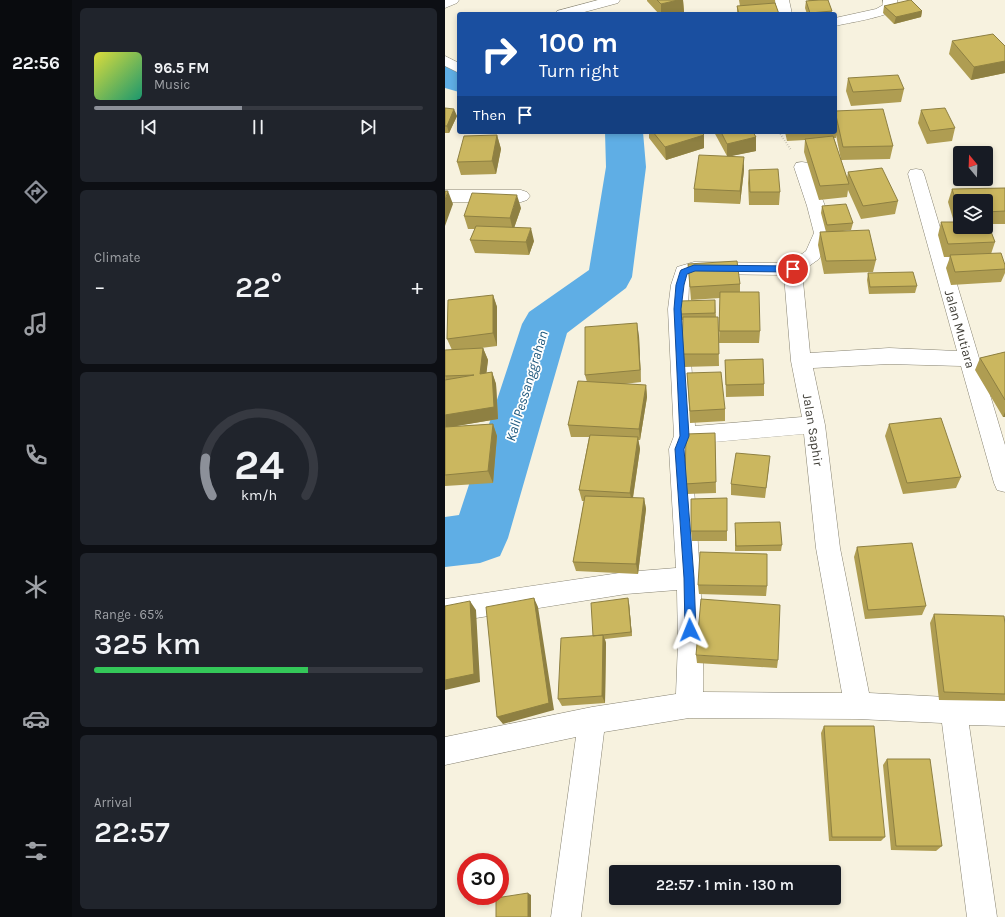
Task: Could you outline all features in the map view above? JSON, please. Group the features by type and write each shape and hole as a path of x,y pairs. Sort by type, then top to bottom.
{"street":[{"path":"445,4 452,0"},
{"path":"569,12 613,0"},
{"path":"782,0 785,12"},
{"path":"837,22 880,12 890,7 890,0"},
{"path":"448,54 457,66"},
{"path":"689,705 691,642 689,578 680,449 685,436 677,309 680,285 684,272 694,268 793,269 813,256 823,233 802,167"},
{"name":"Jalan Mutiara","path":"916,174 1005,483"},
{"path":"445,196 521,196"},
{"name":"Jalan Saphir","path":"793,269 801,361 814,425 828,548 858,706"},
{"path":"801,361 889,356 969,359"},
{"path":"685,436 814,425"},
{"path":"445,611 626,583 689,578"},
{"path":"445,750 592,720 689,705 858,706 1005,713"},
{"path":"954,711 982,917"},
{"path":"566,917 592,720"}],"building":[{"path":"657,0 678,0 661,4"},
{"path":"828,0 832,11 810,12 806,1"},
{"path":"911,0 922,11 896,17 884,6"},
{"path":"775,3 778,12 738,12 737,6"},
{"path":"993,34 1005,46 1005,61 974,67 952,41"},
{"path":"898,75 904,89 853,92 848,78"},
{"path":"445,108 454,109 447,126 445,126"},
{"path":"945,108 955,128 930,131 921,110"},
{"path":"883,109 893,146 843,147 837,120 837,111"},
{"path":"655,134 704,135 665,147"},
{"path":"722,134 754,134 756,137 727,144"},
{"path":"497,135 492,161 457,162 464,136"},
{"path":"833,136 849,184 820,186 805,139"},
{"path":"699,155 744,157 740,191 694,189"},
{"path":"882,168 898,201 863,206 848,172"},
{"path":"778,169 780,192 750,192 749,170"},
{"path":"1005,188 1005,211 993,212 993,194 954,194 952,189"},
{"path":"445,191 448,191 445,200"},
{"path":"472,193 517,195 510,218 464,216"},
{"path":"846,204 853,223 827,225 822,206"},
{"path":"941,222 953,222 953,234 992,234 995,242 948,244"},
{"path":"476,226 531,228 526,242 470,240"},
{"path":"869,230 876,260 826,261 820,232"},
{"path":"1001,253 1005,269 955,272 950,255"},
{"path":"737,261 740,284 690,287 688,264"},
{"path":"913,272 917,286 870,287 868,273"},
{"path":"720,292 759,292 760,331 719,331"},
{"path":"493,295 493,333 447,339 448,300"},
{"path":"715,300 715,313 680,314 680,301"},
{"path":"683,317 718,317 719,354 682,354"},
{"path":"637,323 640,370 585,375 585,327"},
{"path":"483,348 480,374 492,372 494,407 445,415 445,380 474,375 445,376 445,350"},
{"path":"1005,352 1005,400 980,358"},
{"path":"763,359 764,384 726,385 725,360"},
{"path":"721,372 725,409 690,411 687,373"},
{"path":"578,381 646,385 639,429 568,425"},
{"path":"941,418 961,477 907,483 889,424"},
{"path":"493,424 488,471 445,475 445,427"},
{"path":"715,433 716,482 685,484 686,434"},
{"path":"590,435 638,437 630,493 579,490"},
{"path":"736,453 770,456 766,488 731,484"},
{"path":"585,496 644,498 636,564 573,562"},
{"path":"727,498 727,531 691,531 691,499"},
{"path":"780,522 782,545 736,546 735,523"},
{"path":"912,543 926,606 868,610 857,547"},
{"path":"700,552 767,554 767,586 698,585"},
{"path":"534,598 549,703 497,717 486,607"},
{"path":"628,598 631,632 593,636 591,603"},
{"path":"701,599 780,605 778,660 696,655"},
{"path":"470,601 474,674 445,680 445,606"},
{"path":"934,614 1004,616 1005,694 944,692"},
{"path":"603,635 602,696 558,699 561,638"},
{"path":"824,726 874,726 885,837 832,837"},
{"path":"887,759 930,759 942,846 896,846"},
{"path":"528,893 528,917 496,917 496,905 509,905 509,896"}],"waterway":[{"name":"Kali Pessanggrahan","path":"445,72 457,80"},
{"name":"Kali Pessanggrahan","path":"445,542 480,538 546,324 610,277 626,167 624,134"}],"route":[{"path":"690,630 689,578 680,449 685,436 677,309 680,285 684,272 694,268 793,269"}]}
